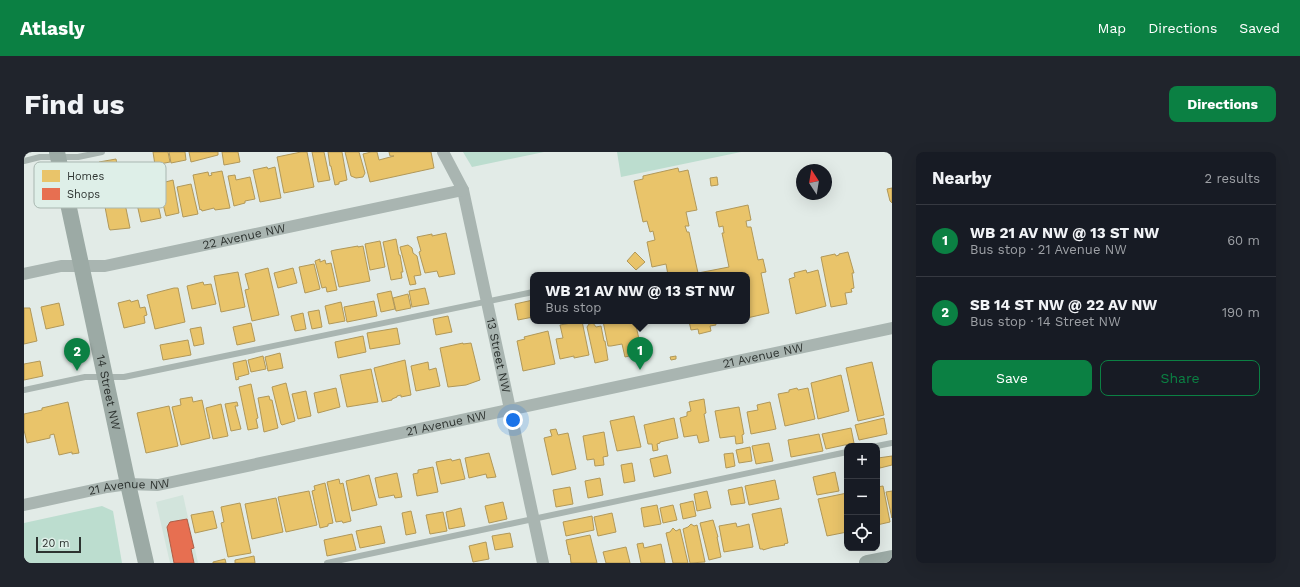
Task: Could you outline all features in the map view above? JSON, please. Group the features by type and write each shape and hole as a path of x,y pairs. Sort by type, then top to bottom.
{"main road":[{"name":"14 Street NW","path":"70,208 146,563"},
{"path":"868,563 892,558"}],"street":[{"name":"13 Street NW","path":"443,152 463,190 543,563"},
{"name":"22 Avenue NW","path":"24,274 60,266 104,266 463,190"},
{"name":"21 Avenue NW","path":"24,504 128,484 158,485 892,330"}],"lane":[{"path":"24,161 58,154 78,157 102,152"},
{"path":"24,390 86,377 124,377 530,293"},
{"path":"880,445 892,443"},
{"path":"327,563 844,453"}],"shaded area":[{"path":"183,495 198,563 170,563 156,502"}],"green space":[{"path":"463,152 544,152 472,167"},
{"path":"617,152 741,152 621,177"},
{"path":"102,506 113,511 122,563 24,563 24,523"}],"building: Homes":[{"path":"153,152 168,152 170,162 155,162"},
{"path":"169,152 185,152 186,160 171,163"},
{"path":"189,152 218,152 218,155 191,162"},
{"path":"222,152 238,152 240,162 224,165"},
{"path":"307,152 314,187 284,193 277,157"},
{"path":"312,152 324,152 330,180 318,182"},
{"path":"328,152 342,152 347,180 339,182 339,184 335,185"},
{"path":"345,152 359,152 365,173 363,177 356,178 351,176"},
{"path":"377,152 379,160 394,156 390,156 389,152 431,152 434,168 370,182 363,154"},
{"path":"116,159 117,162 99,162"},
{"path":"267,167 268,169 275,167 281,198 260,202 253,170"},
{"path":"678,168 679,172 688,170 697,210 686,212 689,226 685,226 687,232 689,232 698,272 667,272 666,264 652,267 647,242 655,240 653,231 650,232 647,221 643,222 634,181 643,179 643,176"},
{"path":"222,171 230,208 200,210 193,175 208,172 209,176 212,175 211,173"},
{"path":"235,175 236,180 250,177 255,199 245,201 245,203 234,206 228,176"},
{"path":"717,177 718,185 711,186 710,178"},
{"path":"173,180 179,213 166,216 164,208 166,208 166,182"},
{"path":"191,184 198,214 183,217 177,187"},
{"path":"892,188 892,203 890,201 887,189"},
{"path":"748,205 751,220 746,221 747,227 751,227 758,260 763,259 766,272 761,273 769,313 750,317 750,272 703,272 729,267 722,233 724,233 723,226 719,227 716,212"},
{"path":"105,208 126,208 130,228 110,230"},
{"path":"138,208 159,208 161,218 141,222"},
{"path":"446,233 455,274 439,277 437,271 425,273 419,252 421,251 417,237"},
{"path":"396,239 403,272 401,272 402,278 391,280 383,242"},
{"path":"380,241 385,267 370,270 365,244"},
{"path":"408,245 417,256 421,275 414,276 416,284 410,285 400,247"},
{"path":"363,246 370,281 339,287 331,251"},
{"path":"635,252 645,262 636,270 627,261"},
{"path":"848,252 854,273 852,273 854,288 851,289 852,292 845,293 847,304 831,307 821,257 835,254 836,256"},
{"path":"320,259 320,262 325,260 326,264 331,263 337,290 327,292 326,287 322,288 315,261"},
{"path":"314,264 320,289 305,293 299,267"},
{"path":"268,268 279,315 252,321 245,290 249,289 245,274"},
{"path":"293,268 297,283 278,288 274,273"},
{"path":"806,270 807,273 818,270 826,306 796,314 789,279 795,277 794,273"},
{"path":"238,272 245,307 221,312 214,276"},
{"path":"203,282 204,285 211,284 216,304 192,309 187,286"},
{"path":"178,288 185,322 155,329 147,295"},
{"path":"425,288 429,304 412,307 409,291"},
{"path":"391,291 395,309 381,312 377,294"},
{"path":"408,294 411,308 396,311 393,298"},
{"path":"130,300 131,302 138,300 140,308 145,307 147,315 144,316 145,323 124,328 118,303"},
{"path":"374,301 377,316 347,322 344,307"},
{"path":"530,301 530,318 518,320 515,304"},
{"path":"341,302 345,321 329,324 325,306"},
{"path":"59,303 64,325 46,329 41,307"},
{"path":"24,308 30,308 37,341 24,344"},
{"path":"319,310 322,327 312,329 308,312"},
{"path":"303,313 306,329 295,331 291,316"},
{"path":"448,316 452,332 436,335 433,319"},
{"path":"251,323 255,341 237,345 233,327"},
{"path":"583,324 589,355 560,359 556,339 563,338 560,325"},
{"path":"589,324 594,324 596,327 601,326 608,360 595,363 587,327"},
{"path":"604,324 636,324 642,353 625,357 622,344 608,346"},
{"path":"690,324 716,325 710,326 711,331 699,334 698,329 691,330"},
{"path":"201,327 204,344 194,346 190,329"},
{"path":"397,328 400,344 370,349 367,333"},
{"path":"548,331 555,364 523,371 517,341 525,339 524,337"},
{"path":"363,336 366,352 338,358 335,342"},
{"path":"188,340 191,355 163,360 160,345"},
{"path":"463,343 471,343 480,380 466,385 448,387 440,348"},
{"path":"280,353 283,368 268,371 265,357"},
{"path":"263,356 266,369 251,372 248,360"},
{"path":"676,356 676,359 671,360 670,357"},
{"path":"246,360 249,374 238,377 239,379 236,380 233,363"},
{"path":"405,360 411,395 401,397 401,395 392,400 382,402 374,368"},
{"path":"40,361 43,376 24,380 24,364"},
{"path":"428,362 429,370 436,368 440,386 416,391 411,366"},
{"path":"872,362 884,415 858,421 846,368"},
{"path":"371,369 378,402 347,407 340,375"},
{"path":"841,375 849,411 818,419 811,383"},
{"path":"286,383 295,421 282,425 272,387"},
{"path":"251,384 258,418 256,419 258,428 248,430 239,387"},
{"path":"336,388 340,407 318,413 314,393"},
{"path":"797,388 798,390 808,388 815,419 785,426 778,394 789,392 789,390"},
{"path":"306,391 311,416 298,419 292,394"},
{"path":"269,396 270,400 272,400 278,428 264,432 258,398"},
{"path":"192,397 193,402 202,400 210,438 181,445 172,407 181,405 180,399"},
{"path":"704,399 706,413 704,414 709,441 699,443 697,435 684,437 680,418 687,416 687,412 691,411 689,402"},
{"path":"68,402 79,453 72,454 72,452 59,455 54,434 50,435 50,438 27,443 24,430 24,414"},
{"path":"237,402 238,406 235,406 241,429 231,431 225,404"},
{"path":"770,402 776,429 751,434 747,412 758,410 757,405"},
{"path":"221,404 228,436 213,439 206,408"},
{"path":"169,406 178,446 146,453 137,413"},
{"path":"739,407 744,434 742,435 743,443 736,444 735,436 720,438 715,411"},
{"path":"634,416 641,447 617,451 610,421"},
{"path":"674,418 678,438 660,442 657,444 658,450 653,451 652,444 648,444 644,425"},
{"path":"884,418 887,434 859,440 855,425"},
{"path":"851,428 854,443 844,443 844,445 826,449 822,434"},
{"path":"556,429 558,435 568,433 576,469 552,475 544,438 552,436 550,430"},
{"path":"604,432 608,456 603,457 604,465 595,466 594,459 587,460 583,436"},
{"path":"819,434 823,451 791,457 788,440"},
{"path":"769,443 773,461 756,464 752,446"},
{"path":"750,447 752,461 739,463 736,450"},
{"path":"489,453 496,477 487,478 486,474 469,478 465,458"},
{"path":"733,453 735,466 726,468 724,454"},
{"path":"667,455 671,473 654,477 650,459"},
{"path":"892,456 892,465 880,468 880,458"},
{"path":"451,459 452,461 460,459 465,479 441,484 436,462"},
{"path":"632,463 635,481 624,483 621,465"},
{"path":"433,467 438,492 417,496 413,474 418,473 418,470"},
{"path":"835,472 839,491 817,495 813,477"},
{"path":"397,473 402,497 395,498 394,495 379,498 375,478"},
{"path":"369,475 377,505 352,511 346,481"},
{"path":"600,478 603,495 588,498 585,481"},
{"path":"339,479 340,484 343,483 351,521 343,523 342,521 336,522 327,482"},
{"path":"775,480 779,499 749,505 745,486"},
{"path":"325,483 333,523 320,528 312,491 315,490 314,486"},
{"path":"880,486 883,486 890,522 880,524 880,515"},
{"path":"570,487 573,504 556,507 553,490"},
{"path":"742,487 745,503 731,505 728,490"},
{"path":"309,491 317,525 286,532 278,497"},
{"path":"707,491 711,508 697,511 694,494"},
{"path":"892,491 892,518 886,492"},
{"path":"844,494 844,533 827,536 818,499"},
{"path":"276,498 283,532 252,539 245,504"},
{"path":"693,501 696,516 683,519 680,504"},
{"path":"503,502 507,519 489,523 485,506"},
{"path":"240,503 251,553 228,557 221,523 224,522 221,507"},
{"path":"657,505 661,524 644,527 641,508"},
{"path":"673,505 677,520 663,523 660,508"},
{"path":"461,508 465,526 449,529 446,512"},
{"path":"781,508 788,543 763,550 760,549 752,514"},
{"path":"213,511 217,528 195,533 191,515"},
{"path":"411,511 416,533 406,535 402,513"},
{"path":"443,512 447,531 430,534 426,515"},
{"path":"612,513 616,532 598,536 594,517"},
{"path":"592,516 594,530 566,536 563,522"},
{"path":"713,520 718,537 721,557 709,560 700,523"},
{"path":"736,523 737,527 749,524 753,547 724,552 719,526"},
{"path":"691,524 694,526 697,525 705,562 690,563 683,529"},
{"path":"381,526 385,543 360,548 356,531"},
{"path":"673,528 676,531 680,529 688,563 673,563 666,533 670,532"},
{"path":"510,533 513,547 495,550 492,536"},
{"path":"352,534 356,550 327,556 324,540"},
{"path":"590,535 597,563 571,563 566,540"},
{"path":"486,542 489,559 473,562 469,546"},
{"path":"643,543 644,548 661,544 665,563 641,563 637,544"},
{"path":"626,547 630,563 606,563 603,552"},
{"path":"254,556 255,563 235,563 235,560"},
{"path":"225,559 226,563 213,563 213,562"}],"building: Shops":[{"path":"187,519 194,548 191,549 194,563 174,563 167,527 170,522"}],"place":[{"name":"WB 21 AV NW @ 13 ST NW","path":"640,370"},
{"name":"SB 14 ST NW @ 22 AV NW","path":"77,371"}]}
